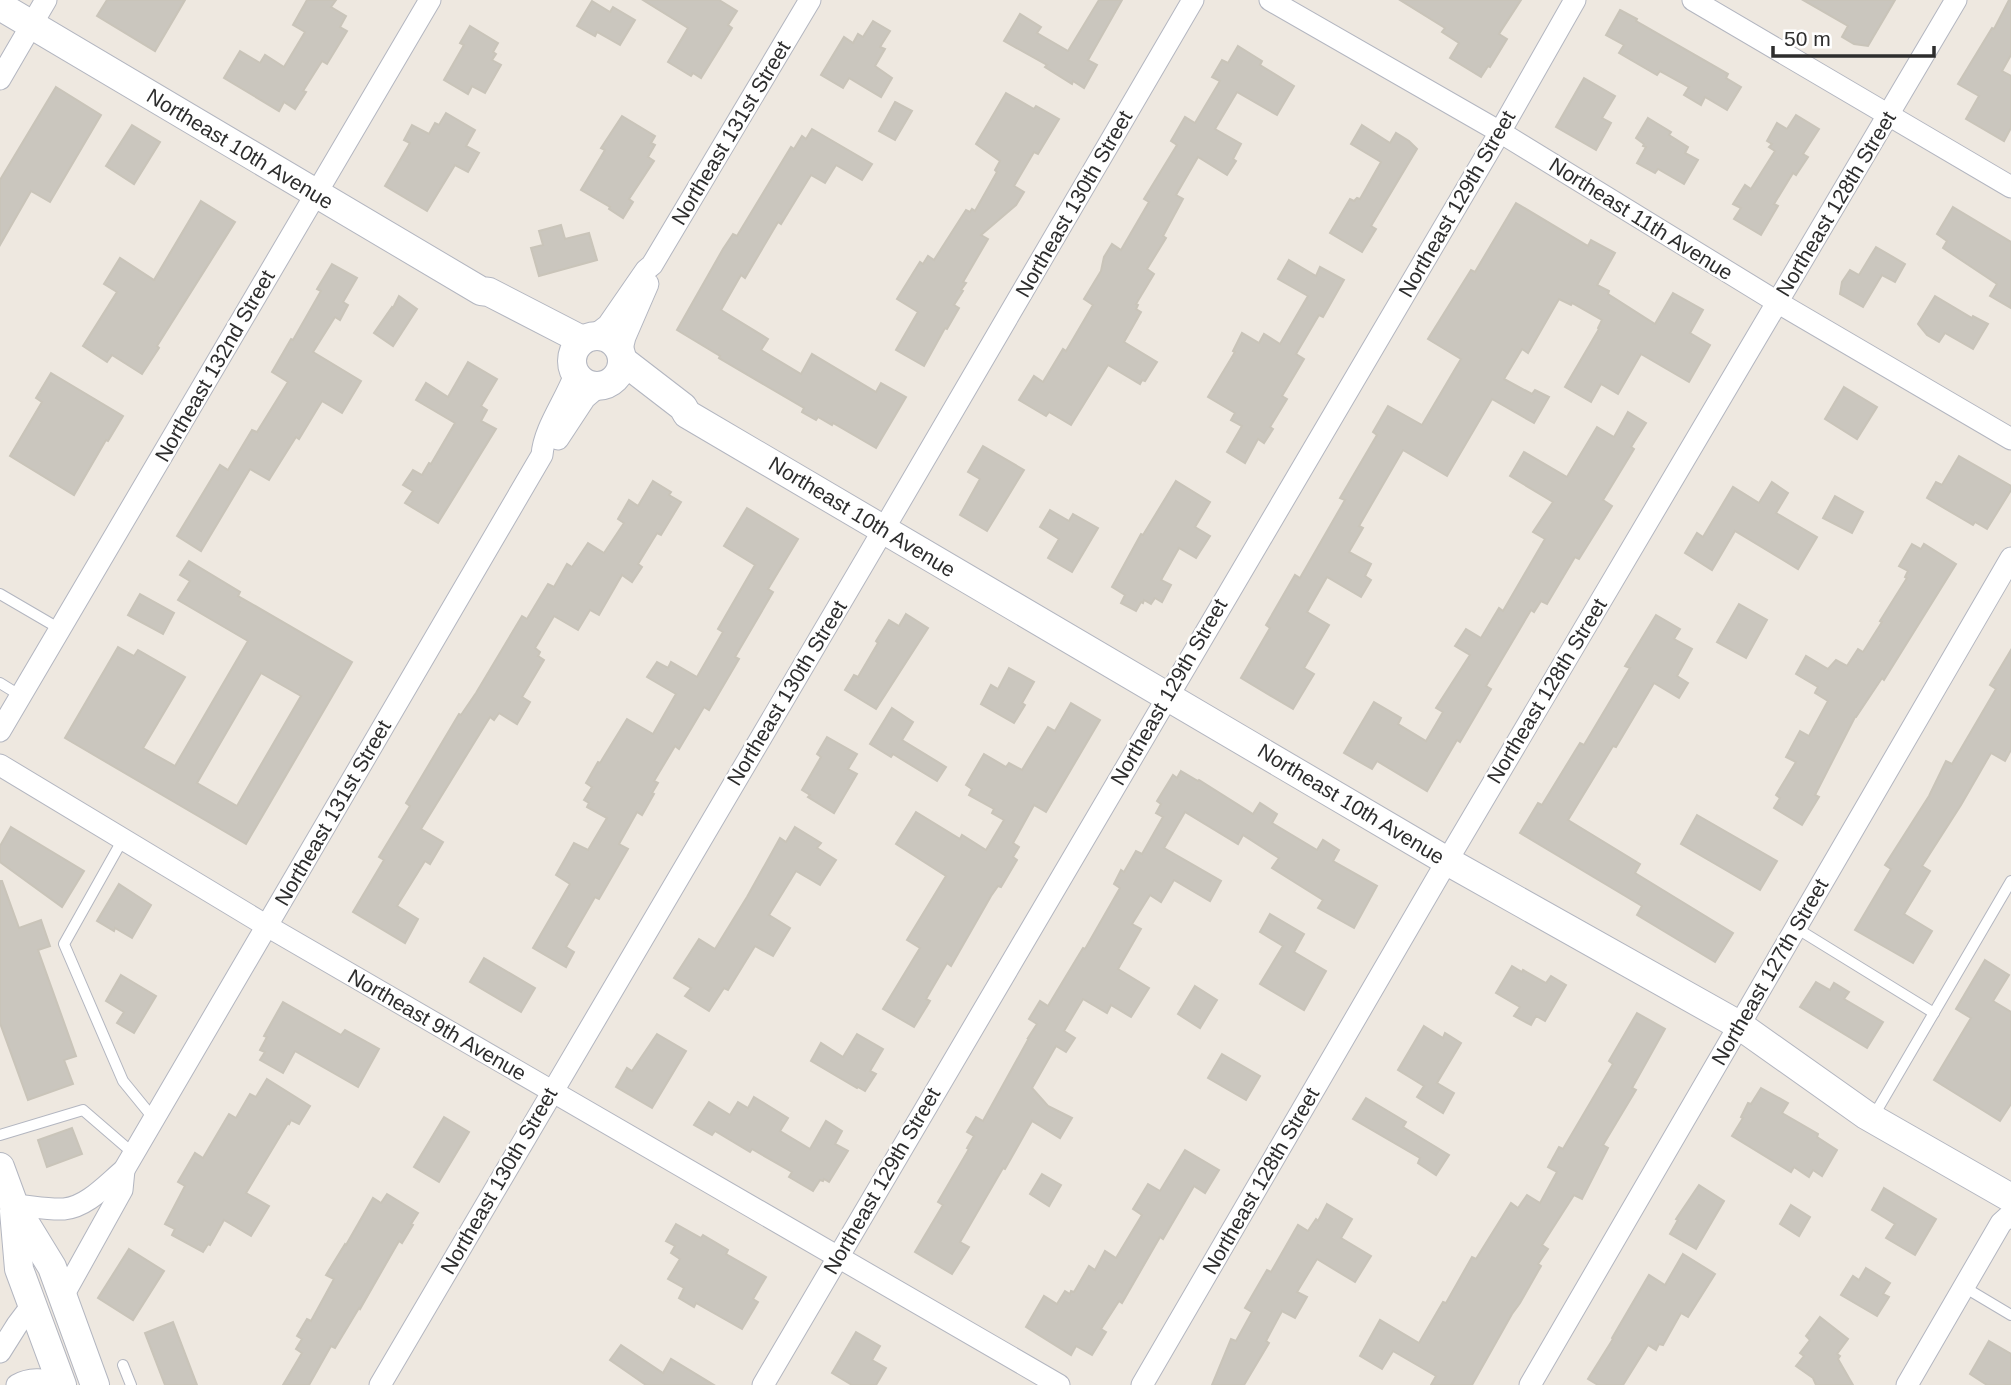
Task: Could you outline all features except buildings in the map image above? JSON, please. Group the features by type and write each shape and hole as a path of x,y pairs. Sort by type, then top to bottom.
{"street":[{"path":"0,79 46,0"},
{"name":"Northeast 132nd Street","path":"0,732 430,0"},
{"name":"Northeast 131st Street","path":"597,362 608,325 652,265 810,0"},
{"name":"Northeast 130th Street","path":"380,1385 1193,0"},
{"name":"Northeast 11th Avenue","path":"1270,0 1500,132 1777,302 2011,439"},
{"name":"Northeast 129th Street","path":"764,1385 1575,0"},
{"path":"1693,0 2011,187"},
{"name":"Northeast 128th Street","path":"1142,1385 1447,861 1956,0"},
{"name":"Northeast 10th Avenue","path":"0,6 481,292 489,292 679,413 687,414 1447,861 1740,1025 1872,1118 2011,1198"},
{"name":"Northeast 131st Street","path":"63,1296 122,1190 129,1162 542,455 543,444 568,393 625,337 653,274 652,265"},
{"name":"Northeast 127th Street","path":"1530,1385 2011,558"},
{"name":"Northeast 9th Avenue","path":"0,765 267,926 1059,1385"},
{"name":"Northeast 131st Street","path":"14,1205 63,1209 73,1207 91,1198 129,1162"},
{"path":"0,1167 14,1205 52,1267 95,1385"},
{"path":"14,1205 19,1269 61,1383 37,1379 17,1385"},
{"path":"1907,1385 2001,1223 2011,1214"},
{"path":"0,1352 32,1305"}],"lane":[{"path":"0,594 60,629"},
{"path":"0,683 21,696"},
{"path":"123,839 64,943 123,1081 154,1119"},
{"path":"1872,1118 2011,881"},
{"path":"1796,928 1934,1013"},
{"path":"0,1135 83,1110 129,1162"},
{"path":"1964,1287 2011,1315"},
{"path":"123,1365 127,1384"}]}
